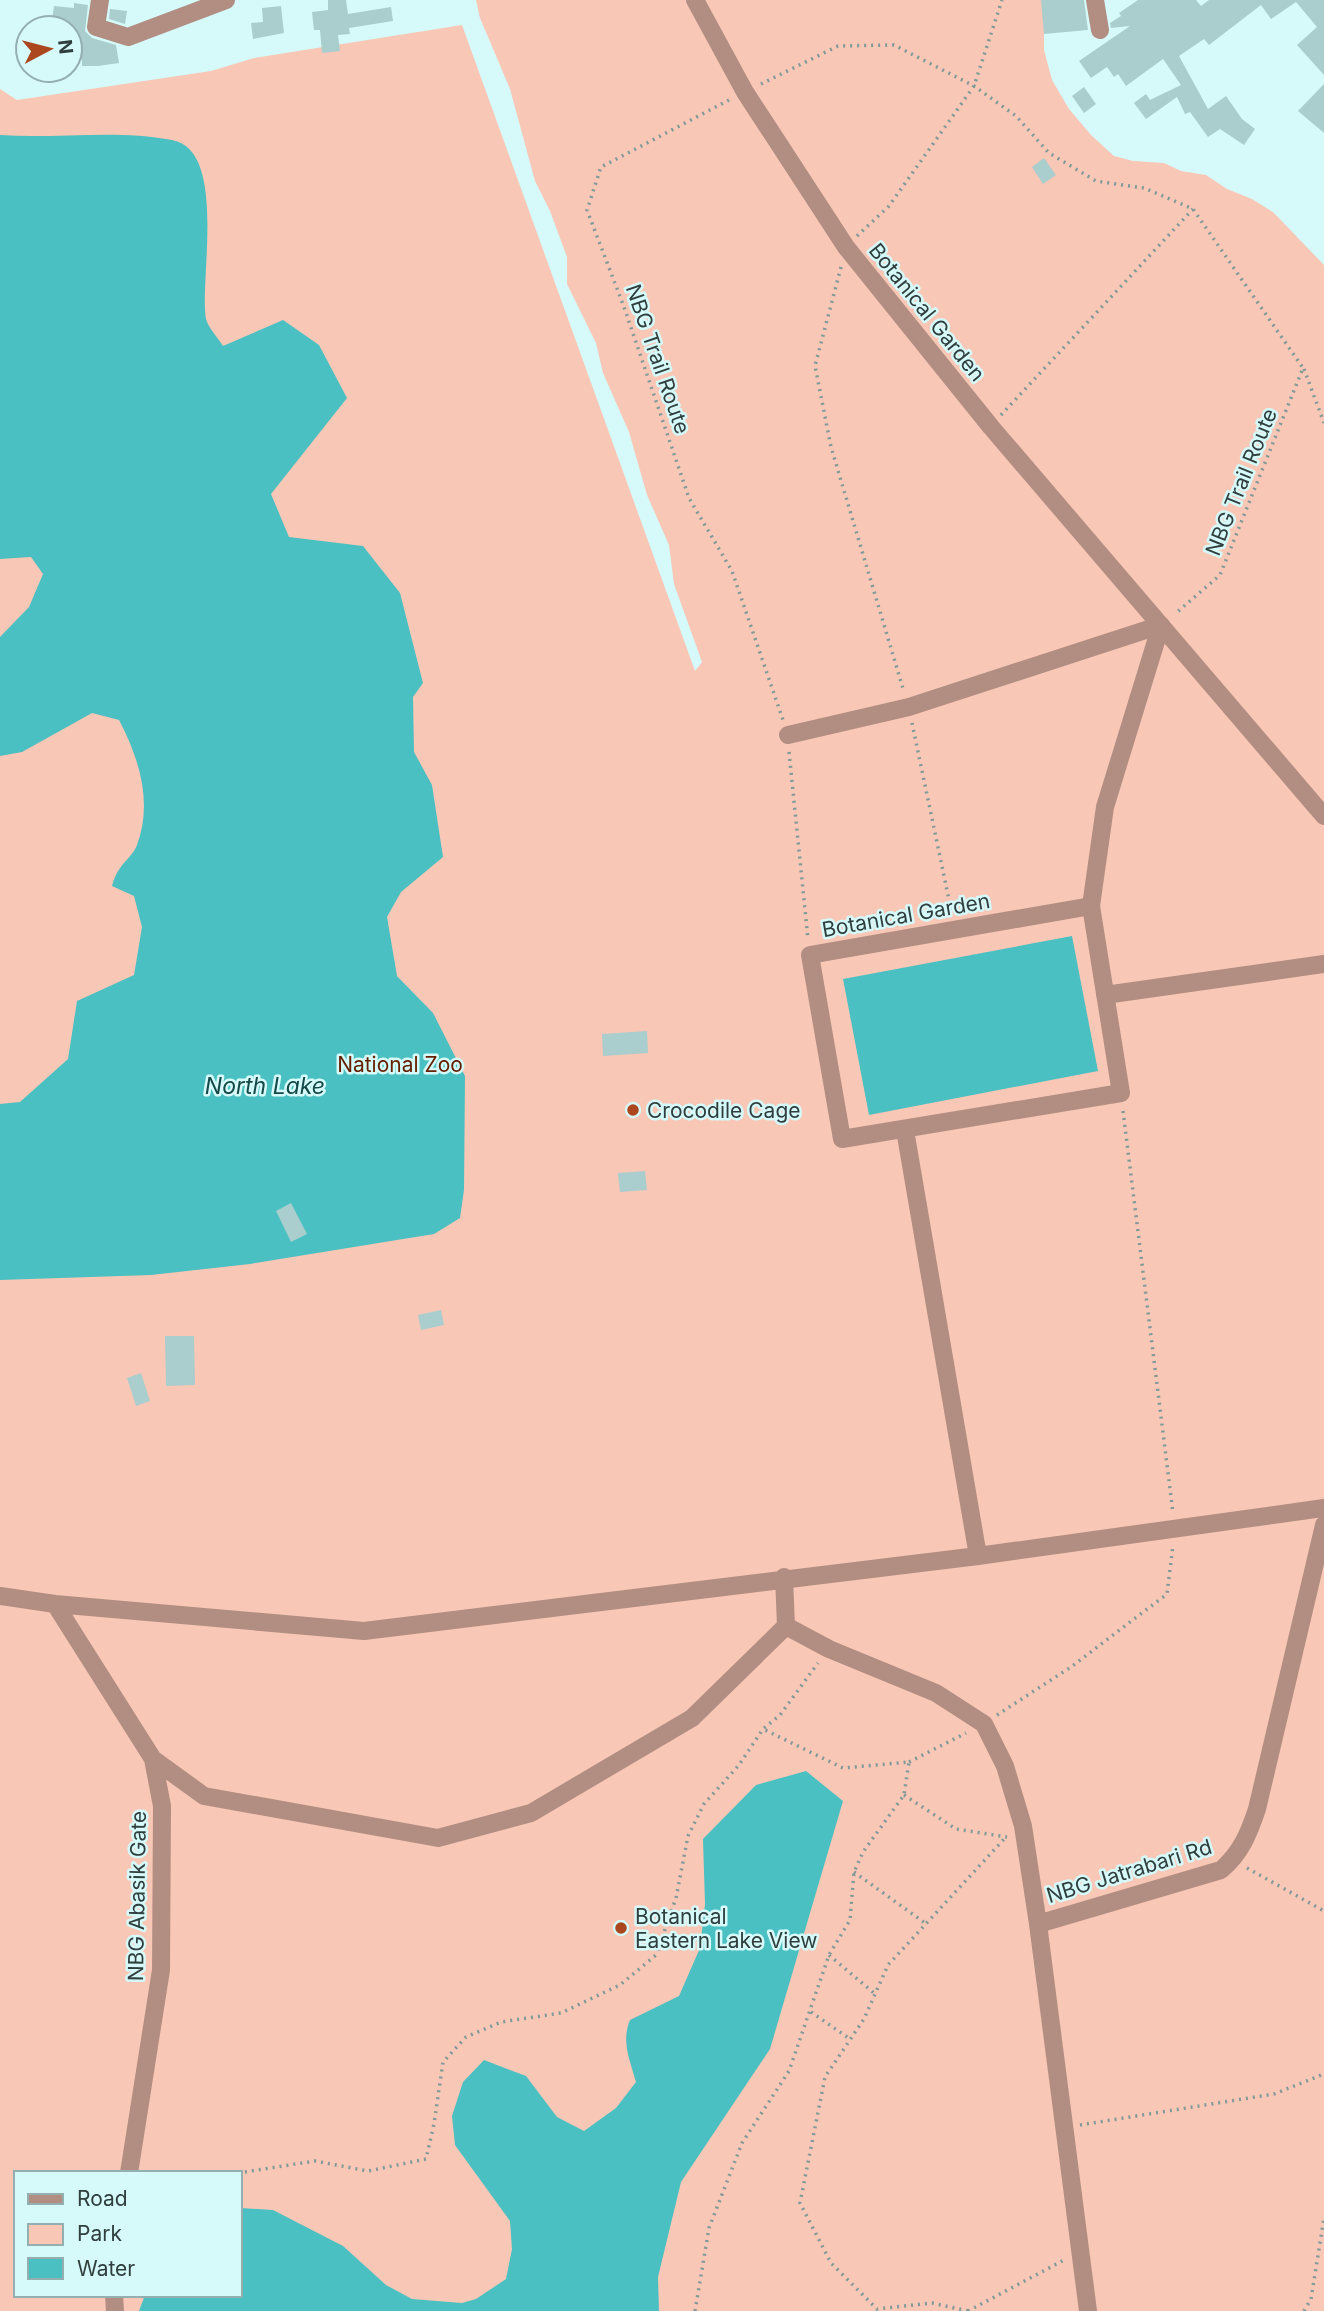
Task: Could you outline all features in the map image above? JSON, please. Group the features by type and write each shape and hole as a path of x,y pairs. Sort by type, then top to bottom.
{"street":[{"path":"100,0 96,27 128,37 226,0"},
{"name":"Botanical Garden","path":"695,0 745,92 846,247 990,427 1324,816"},
{"path":"1095,0 1100,30"},
{"path":"788,735 909,707 1161,625"},
{"path":"1121,1093 1091,906 1105,807 1161,625"},
{"name":"Botanical Garden","path":"1091,906 810,955 842,1139 1121,1093"},
{"path":"1105,995 1324,964"},
{"path":"905,1130 978,1556"},
{"path":"0,1596 55,1604 364,1631 785,1577 978,1556 1324,1508"},
{"name":"NBG Jatrabari Rd","path":"1088,2311 1038,1924 1221,1870 1233,1860 1247,1838 1257,1810 1324,1525"},
{"path":"153,1759 204,1796 438,1838 531,1813 692,1717 786,1626 785,1577"},
{"name":"NBG Abasik Gate","path":"55,1604 153,1759 162,1806 161,1970 129,2171"},
{"path":"786,1626 829,1649 936,1693 984,1724 1005,1766 1023,1826 1038,1924"}],"path":[{"path":"956,930 909,707 831,447 815,366 846,247 889,206 974,86 1002,0"},
{"name":"NBG Trail Route","path":"810,955 788,735 733,570 689,498 624,307 587,210 601,167 838,46 894,45 974,86 1016,116 1049,153 1096,181 1144,188 1193,209"},
{"path":"990,427 1193,209 1303,368 1324,423"},
{"name":"NBG Trail Route","path":"1161,625 1220,575 1303,368"},
{"path":"762,1730 843,1768 909,1762 984,1724 1072,1667 1167,1594 1175,1529 1121,1093"},
{"path":"242,2172 315,2161 368,2171 426,2159 443,2062 466,2037 501,2022 561,2013 620,1985 656,1955 676,1898 688,1836 704,1804 739,1765 762,1730 780,1715 829,1649"},
{"path":"695,2311 709,2228 742,2143 789,2071 829,1955 850,1920 854,1872 863,1852 904,1795 909,1762"},
{"path":"904,1795 956,1829 1006,1838"},
{"path":"1023,1826 1006,1838 888,1965 850,2039 825,2077 800,2203 831,2263 877,2309 932,2303 968,2311 1080,2252"},
{"path":"1233,1860 1324,1910"},
{"path":"854,1872 925,1923"},
{"path":"829,1955 875,1994"},
{"path":"811,2012 850,2039"},
{"path":"1064,2127 1274,2094 1324,2074"},
{"path":"1304,2311 1311,2299 1324,2218"}],"green space":[{"name":"National Zoo","path":"476,0 1044,0 1044,50 1052,80 1069,109 1091,135 1114,156 1133,161 1164,163 1181,171 1206,175 1227,189 1252,199 1273,212 1324,265 1324,2311 0,2311 0,89 17,100 211,71 254,58 462,25 695,671 702,662 674,584 669,545 647,495 629,432 603,373 596,343 567,284 567,257 550,211 535,181 510,89 480,18"}],"water":[{"name":"North Lake","path":"0,135 129,135 172,140 189,149 200,167 206,191 205,301 206,319 211,329 223,346 283,320 319,345 347,398 271,494 289,537 363,546 400,593 423,683 413,697 414,752 432,785 443,857 401,892 387,917 397,976 433,1013 465,1076 464,1190 460,1218 434,1234 250,1264 151,1275 0,1280 0,1104 20,1102 68,1059 77,1001 134,975 142,927 134,896 112,886 121,867 137,845 142,829 144,797 138,765 119,720 92,713 22,752 0,756 0,637 29,607 43,574 31,557 0,559"},
{"path":"1072,936 1098,1071 869,1115 843,979"},
{"path":"806,1771 843,1801 770,2049 681,2182 658,2277 659,2311 139,2311 144,2297 242,2297 242,2208 273,2210 343,2246 386,2285 412,2299 462,2303 476,2299 506,2279 512,2249 510,2221 455,2145 452,2116 463,2082 484,2060 526,2076 557,2117 584,2131 616,2108 636,2082 626,2043 630,2020 679,1996 700,1948 705,1904 703,1839 756,1785"}],"building":[{"path":"328,0 346,0 348,14 391,7 393,21 349,28 350,34 338,35 340,51 322,53 320,30 314,30 312,12 328,10"},
{"path":"1041,0 1084,0 1088,30 1044,34"},
{"path":"1138,0 1196,0 1201,6 1209,0 1324,0 1324,75 1297,45 1317,27 1296,2 1271,19 1261,5 1209,45 1204,39 1179,56 1208,109 1226,96 1242,119 1255,129 1244,145 1220,129 1208,137 1190,112 1185,114 1177,97 1146,119 1134,103 1146,94 1150,100 1181,85 1163,59 1126,86 1118,74 1114,77 1107,67 1091,78 1079,61 1130,26 1111,28 1110,23"},
{"path":"74,3 88,5 85,31 92,38 116,45 119,63 84,66 84,14 53,14 54,6 74,8"},
{"path":"281,6 284,33 253,39 251,23 263,22 262,8"},
{"path":"110,9 127,11 125,24 109,19"},
{"path":"1324,84 1324,133 1298,111"},
{"path":"1084,87 1096,104 1084,113 1072,96"},
{"path":"1044,158 1056,175 1043,184 1032,167"},
{"path":"647,1031 648,1053 603,1056 602,1034"},
{"path":"645,1171 647,1190 620,1192 618,1173"},
{"path":"291,1203 307,1234 291,1242 276,1211"},
{"path":"441,1310 444,1325 421,1330 418,1315"},
{"path":"165,1336 194,1336 195,1385 166,1386"},
{"path":"141,1373 150,1401 136,1406 127,1378"}],"place":[{"name":"Crocodile Cage","path":"633,1110"},
{"name":"Botanical Eastern Lake View","path":"621,1928"}]}
